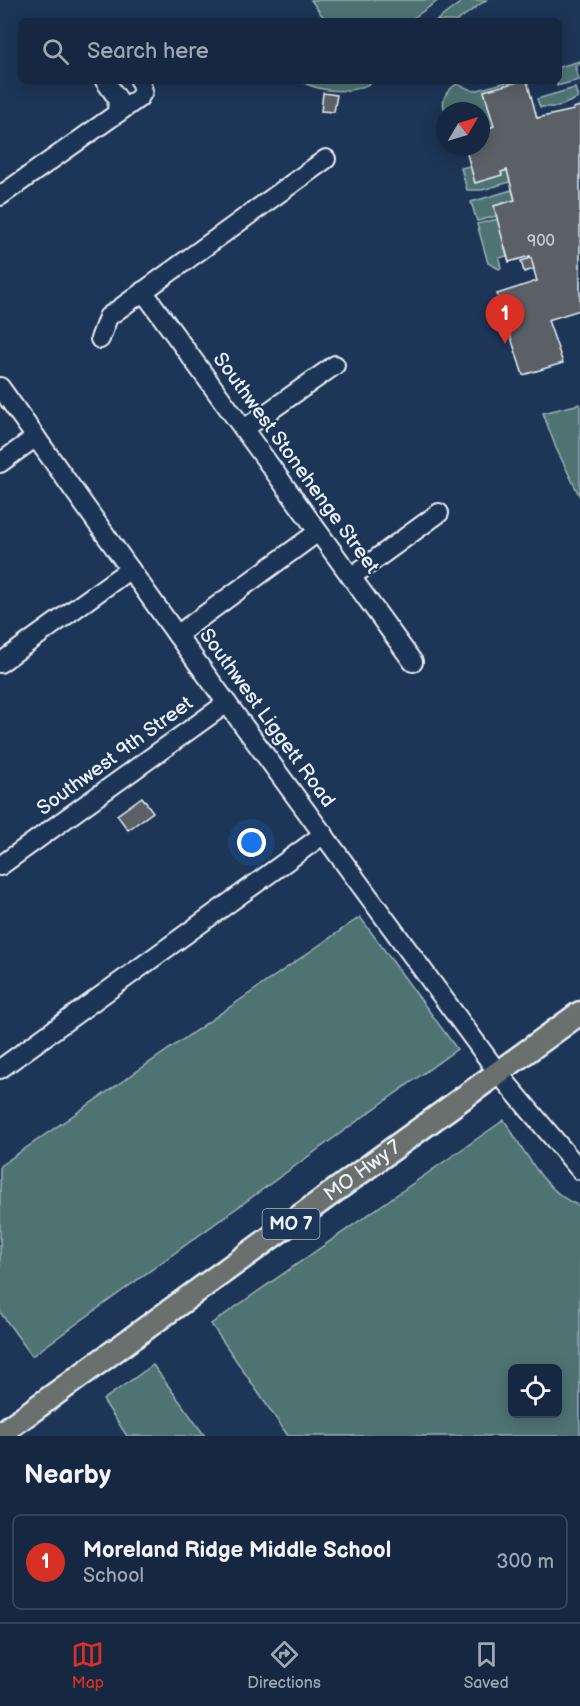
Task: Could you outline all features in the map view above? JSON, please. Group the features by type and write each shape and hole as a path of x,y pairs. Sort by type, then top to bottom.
{"main road":[{"name":"MO Hwy 7","path":"0,1434 500,1074 580,1013"}],"street":[{"path":"107,84 118,99 117,112"},
{"path":"0,196 140,98 143,91 141,84"},
{"path":"100,339 108,317 326,159"},
{"name":"Southwest Stonehenge Street","path":"143,291 413,662"},
{"path":"244,429 335,365"},
{"name":"Southwest Liggett Road","path":"0,387 227,703 500,1074 580,1170"},
{"path":"0,463 36,437"},
{"path":"351,577 439,513"},
{"path":"177,634 318,532"},
{"path":"0,663 130,569"},
{"name":"Southwest 9th Street","path":"0,866 227,703"},
{"path":"0,1069 324,834"}],"green space":[{"path":"311,0 439,0 413,18 324,18"},
{"path":"464,0 486,0 461,18 440,18"},
{"path":"580,61 580,64 575,66 579,80 557,86 562,84 562,66"},
{"path":"307,84 369,84 357,89 338,91"},
{"path":"457,84 474,91 499,84 510,84 484,91 487,102 443,102 450,89"},
{"path":"575,88 578,98 558,107 540,107 537,99"},
{"path":"490,112 494,126 490,128"},
{"path":"470,166 501,172 507,170 510,182 482,190 467,190 461,168"},
{"path":"512,190 515,200 494,206 497,216 477,221 471,202"},
{"path":"498,219 507,256 499,258 501,268 499,269 488,263 477,224"},
{"path":"580,404 580,497 556,448 543,413"},
{"path":"360,917 457,1049 32,1356 0,1312 0,1166"},
{"path":"504,1120 546,1181 556,1192 580,1206 580,1436 288,1436 211,1324"},
{"path":"153,1365 205,1436 127,1436 103,1400"}],"building":[{"path":"510,84 528,84 537,118 574,110 573,108 580,106 580,310 548,320 563,363 523,375 497,294 537,281 530,256 509,262 499,226 494,206 515,200 507,170 501,172 502,175 475,183 468,156 490,156 490,128 494,126 490,102 487,102 484,91"},
{"path":"323,93 337,95 334,112 321,111"},
{"path":"531,258 534,269 524,272 521,261"},
{"path":"142,797 153,812 128,830 117,815"}],"place":[{"name":"Moreland Ridge Middle School","path":"505,344"}]}
